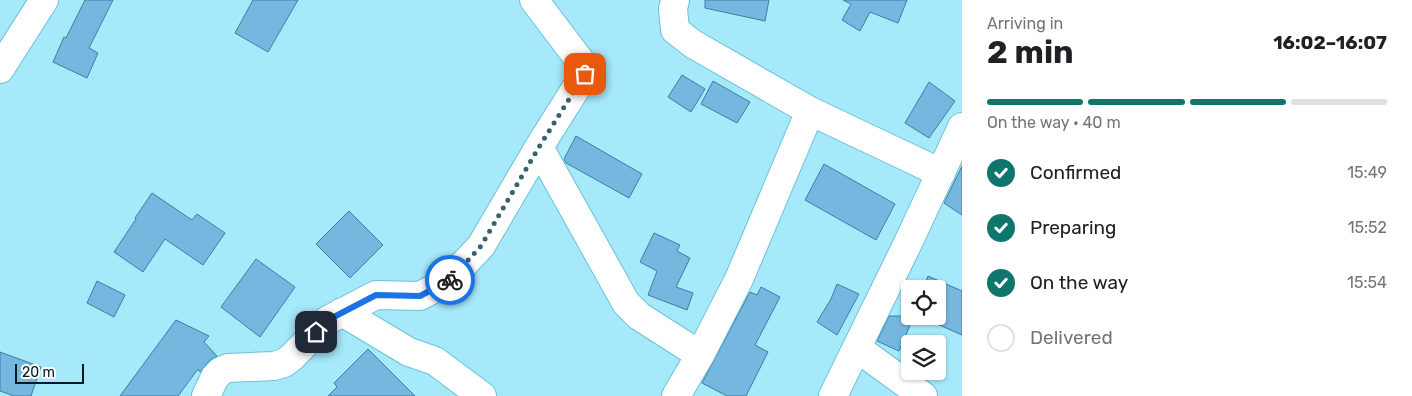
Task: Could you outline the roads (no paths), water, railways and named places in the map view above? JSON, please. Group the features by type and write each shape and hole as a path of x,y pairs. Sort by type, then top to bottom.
{"street":[{"path":"0,69 44,0"},
{"path":"206,396 215,377 221,371 228,368 274,366 284,363 328,320 376,295 420,296 448,282 481,246 539,147 585,74 581,62 534,0"},
{"path":"675,0 673,9 675,30 687,40 810,111 954,150 833,396"},
{"path":"676,396 700,355 739,279 810,111"},
{"path":"539,147 626,303 639,316 700,355"},
{"path":"342,312 409,352 435,361 482,396"},
{"path":"857,348 923,396"}]}
